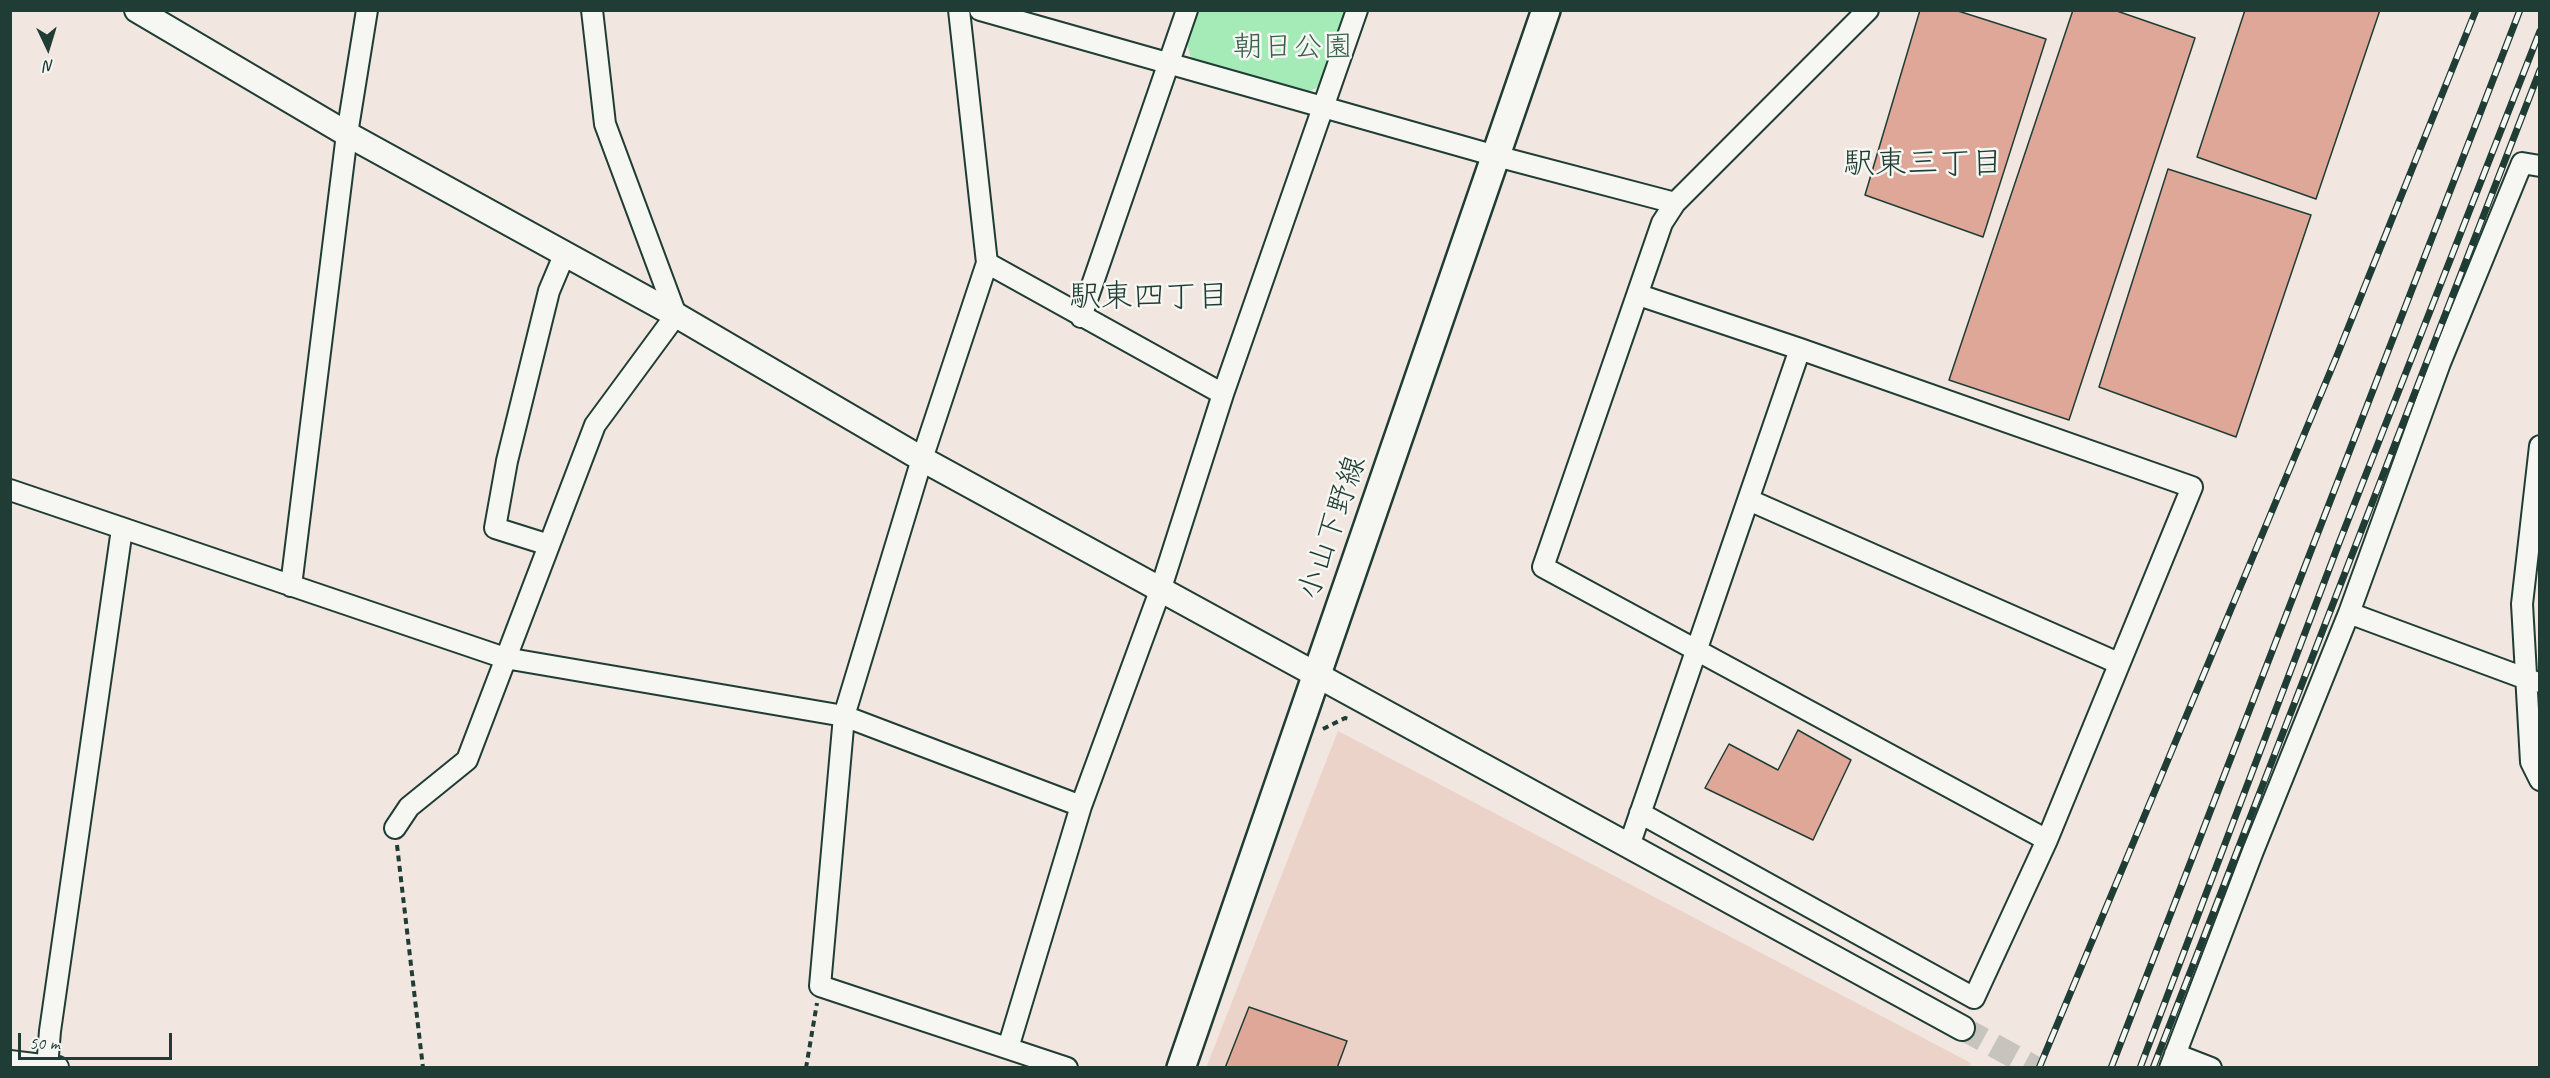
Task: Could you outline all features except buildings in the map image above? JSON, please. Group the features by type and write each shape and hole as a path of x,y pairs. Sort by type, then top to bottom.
{"main road":[{"name":"小山下野線","path":"1181,1068 1546,10"}],"street":[{"path":"137,10 347,134 676,315 922,459 1962,1028"},
{"path":"291,586 347,134 367,10"},
{"path":"592,10 605,124 676,315"},
{"path":"959,10 987,263 922,459 844,716 820,986 1067,1068"},
{"path":"980,10 1496,156 1675,203"},
{"path":"1082,317 1187,10"},
{"path":"1008,1048 1081,806 1160,591 1223,394 1357,10"},
{"path":"1868,10 1675,203 1662,223 1544,567 2047,840"},
{"path":"2211,1068 2173,1061 2253,851 2349,614 2440,363 2522,163 2540,166"},
{"path":"549,545 495,528 507,461 549,291 565,253"},
{"path":"987,263 1223,394"},
{"path":"1638,295 1800,349 2192,488 2047,840 1974,998 1640,813"},
{"path":"395,828 409,807 466,760 595,425 676,315"},
{"path":"1629,846 1800,349"},
{"path":"2540,446 2522,604 2533,681 2531,762 2540,780"},
{"path":"10,490 505,658 844,716 1081,806"},
{"path":"1749,500 2118,663"},
{"path":"10,1061 51,1067 122,529"},
{"path":"2349,614 2533,681"}],"path":[{"path":"395,828 423,1068"},
{"path":"806,1068 820,986"}],"shaded area":[{"path":"1338,731 1971,1063 1969,1068 1206,1068"}],"green space":[{"name":"朝日公園","path":"1198,11 1348,11 1321,86 1307,92 1191,58 1187,44"}],"tunnel":[{"path":"1962,1028 2035,1068"}],"railway":[{"path":"2039,1068 2336,358 2476,10"},
{"path":"2111,1068 2520,10"},
{"path":"2140,1068 2339,543 2540,31"},
{"path":"2153,1068 2540,70"}],"district":[{"name":"駅東三丁目","path":"1923,165"},
{"name":"駅東四丁目","path":"1149,298"}]}
